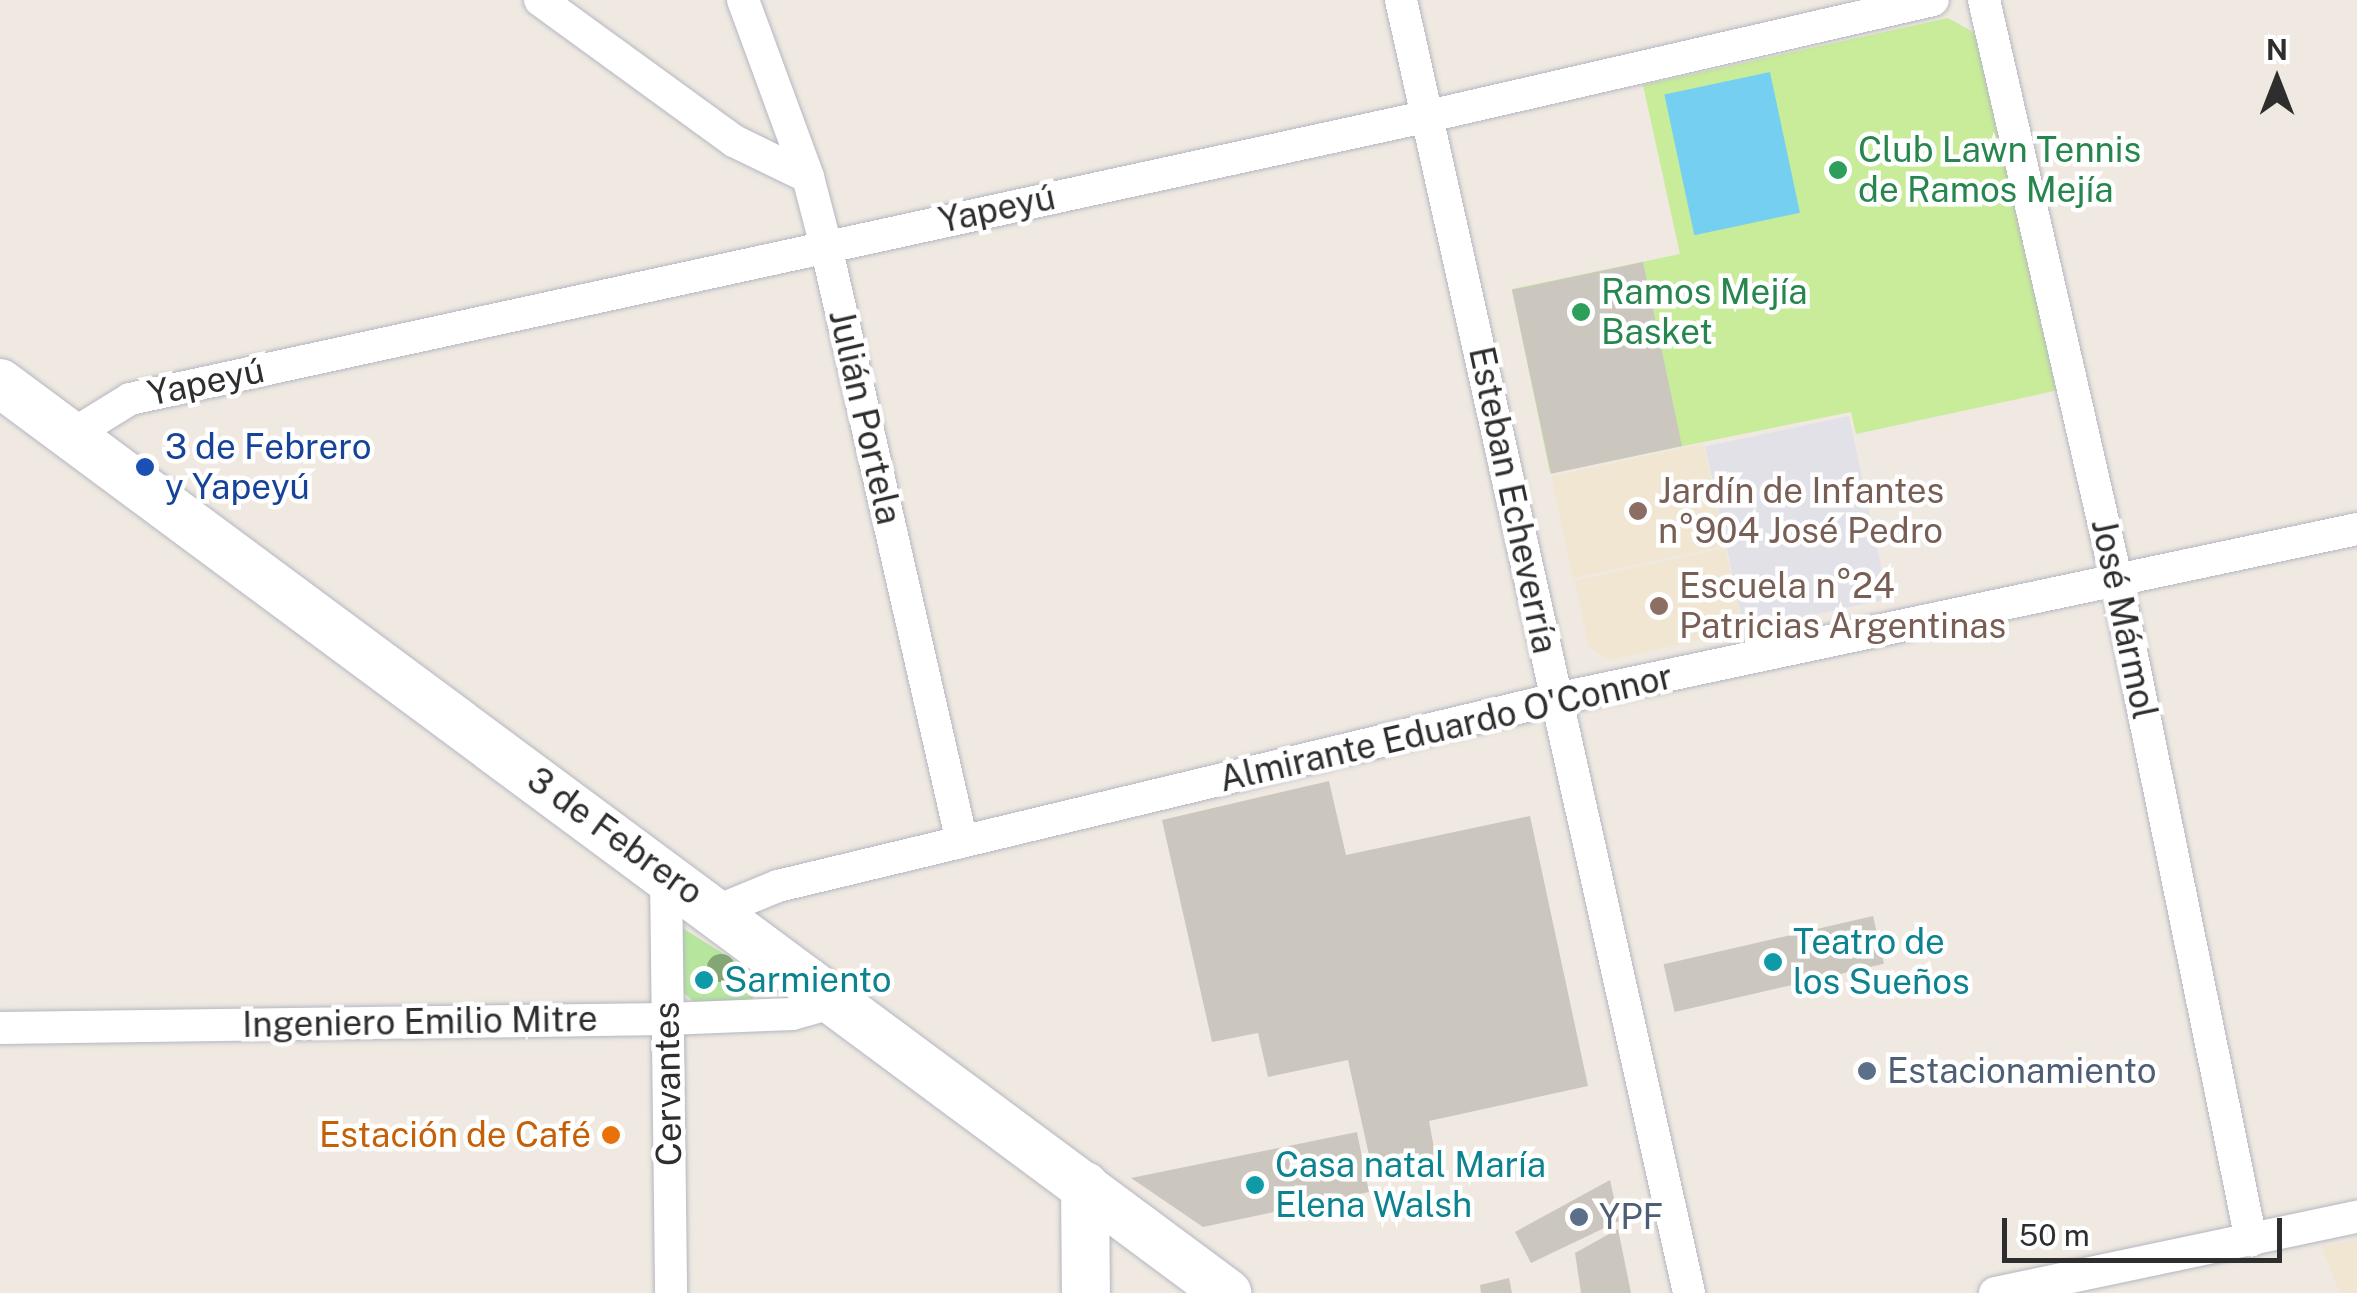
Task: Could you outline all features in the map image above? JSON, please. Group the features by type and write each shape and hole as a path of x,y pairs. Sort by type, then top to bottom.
{"main road":[{"name":"3 de Febrero","path":"6,394 70,436 717,911 1228,1293"},
{"path":"1085,1186 1086,1293"}],"street":[{"path":"540,0 734,141 808,177"},
{"name":"Julián Portela","path":"742,0 808,177 962,842"},
{"name":"Esteban Echeverría","path":"1401,0 1688,1293"},
{"name":"Yapeyú","path":"70,436 130,398 1429,116 1933,0"},
{"name":"José Mármol","path":"1984,0 2117,582 2251,1240"},
{"name":"Almirante Eduardo O'Connor","path":"717,911 778,886 1556,699 2357,529"},
{"name":"Cervantes","path":"666,874 670,1293"},
{"name":"Ingeniero Emilio Mitre","path":"0,1028 668,1019 792,1014 839,1002"},
{"path":"1994,1293 2357,1217"}],"shaded area":[{"path":"1849,416 1888,599 1744,629 1705,447"},
{"name":"Jardín de Infantes n°904 José Pedro","path":"1703,444 1725,546 1573,578 1551,476"},
{"name":"Escuela n°24 Patricias Argentinas","path":"1725,548 1743,630 1610,660 1589,647 1575,581"},
{"path":"2357,1240 2357,1293 2340,1293 2322,1247"}],"green space":[{"name":"Club Lawn Tennis de Ramos Mejía","path":"1948,18 1987,40 2059,390 1856,434 1851,412 1550,473 1512,289 1680,254 1643,85"},
{"path":"679,926 756,974 756,995 747,1004 699,1006 685,994 679,978"}],"water":[{"path":"1770,72 1800,213 1694,235 1664,94"}],"building":[{"path":"1643,262 1682,446 1551,474 1512,290"},
{"path":"1329,781 1346,855 1530,816 1588,1086 1429,1121 1437,1164 1374,1178 1348,1060 1268,1077 1258,1033 1212,1042 1162,820"},
{"name":"Teatro de los Sueños","path":"1873,916 1884,964 1675,1012 1664,964"},
{"name":"Casa natal María Elena Walsh","path":"1357,1132 1369,1192 1203,1227 1131,1178"},
{"path":"1610,1180 1619,1221 1531,1263 1515,1232"},
{"path":"1618,1229 1631,1293 1581,1293 1575,1253"},
{"path":"1509,1278 1512,1293 1481,1293 1480,1285"}],"place":[{"name":"Club Lawn Tennis de Ramos Mejía","path":"1838,170"},
{"name":"Ramos Mejía Basket","path":"1581,312"},
{"name":"3 de Febrero y Yapeyú","path":"145,467"},
{"name":"Jardín de Infantes n°904 José Pedro","path":"1638,511"},
{"name":"Escuela n°24 Patricias Argentinas","path":"1659,606"},
{"name":"Teatro de los Sueños","path":"1773,962"},
{"name":"Sarmiento","path":"704,980"},
{"name":"Estacionamiento","path":"1867,1071"},
{"name":"Estación de Café","path":"611,1135"},
{"name":"Casa natal María Elena Walsh","path":"1255,1185"},
{"name":"YPF","path":"1579,1217"}]}
